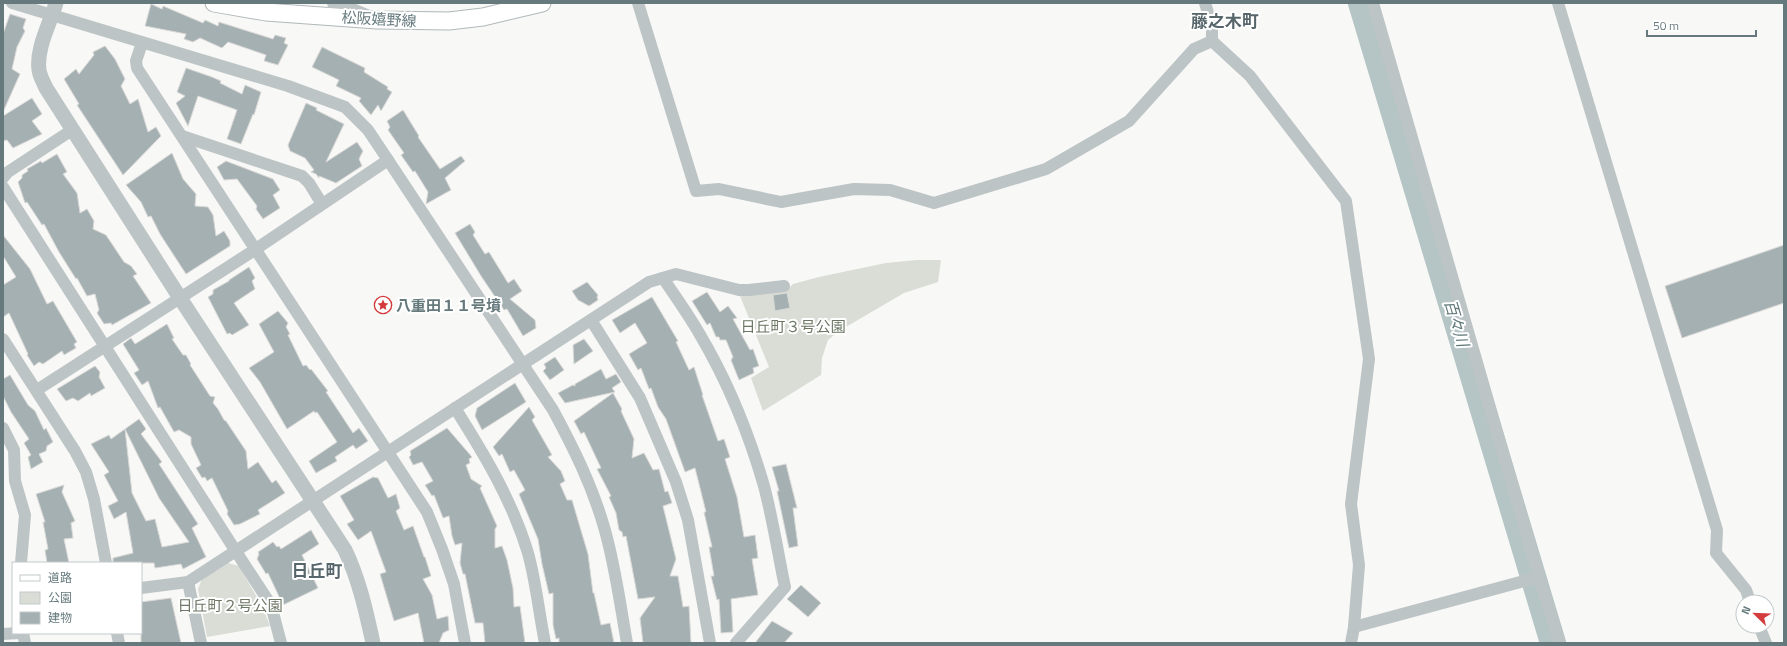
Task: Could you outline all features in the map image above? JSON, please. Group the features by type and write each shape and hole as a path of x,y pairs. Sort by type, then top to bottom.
{"main road":[{"name":"松阪嬉野線","path":"214,3 266,12 377,20 449,21 483,17 542,3"}],"street":[{"path":"12,3 54,9 142,42 288,86 345,107 356,117 368,130 523,364 567,436 591,489 608,543 627,643"},
{"path":"333,3 341,4 377,20"},
{"path":"638,3 696,190 719,189 781,202 854,190 890,190 934,203 1046,169 1129,121 1194,49 1212,41"},
{"path":"1205,3 1212,26 1212,41 1250,76 1346,201 1369,359 1351,504 1359,565 1354,627 1351,643"},
{"path":"1374,3 1539,577 1560,643"},
{"path":"1558,3 1717,530 1716,552 1746,590 1747,594"},
{"path":"54,9 40,52 40,70 52,99 180,298 314,500 345,550 354,569 360,587 373,643"},
{"path":"142,42 136,61 137,68 420,500 433,525 454,584 465,643"},
{"path":"3,178 8,172 72,130"},
{"path":"182,136 302,176 309,183 322,204"},
{"path":"37,390 256,249 388,160"},
{"path":"3,187 271,605 281,643"},
{"path":"142,588 188,582 649,282 676,274 739,290 784,286"},
{"path":"663,278 700,335 726,385 754,454 764,487 773,526 785,587 736,643"},
{"path":"591,320 640,398 676,482 688,520 710,643"},
{"path":"3,339 76,451 86,472 94,499 106,562"},
{"path":"455,408 483,452 516,520 530,565 545,643"},
{"path":"3,428 14,450 15,482 25,516 21,562"},
{"path":"1354,627 1539,577"},
{"path":"188,582 201,643"}],"green space":[{"name":"日丘町３号公園","path":"917,260 941,260 938,282 904,293 839,331 828,340 822,358 821,375 763,411 751,378 769,367 740,296 788,289 793,284 819,277 886,263"},
{"name":"日丘町２号公園","path":"228,563 239,566 262,606 270,626 207,637 198,589 202,579"}],"building":[{"path":"151,4 162,9 163,6 203,23 205,20 218,26 219,22 273,39 275,35 286,38 284,43 288,45 278,65 264,61 266,55 228,42 222,48 200,38 193,42 184,39 186,34 145,26"},
{"path":"10,14 26,19 23,28 25,31 17,47 12,69 20,74 3,112 3,34"},
{"path":"105,46 115,59 125,79 121,86 130,104 138,99 148,132 156,127 161,136 123,175 77,105 79,104 64,79 76,69 79,74 94,55 93,52"},
{"path":"322,47 365,68 364,72 388,87 387,89 392,92 381,111 378,105 371,115 359,101 361,98 336,86 339,80 312,67"},
{"path":"186,68 221,81 220,83 242,94 245,85 261,92 254,115 253,114 241,144 227,139 237,110 198,96 188,126 176,103 185,96 177,92"},
{"path":"32,98 42,114 32,121 42,134 13,148 7,140 3,141 3,116"},
{"path":"306,103 317,108 316,110 344,124 326,162 357,142 363,151 359,159 362,166 336,183 319,176 319,178 316,174 311,172 314,170 305,158 290,151 288,145"},
{"path":"403,110 419,136 418,137 440,169 461,156 465,161 445,178 451,190 426,204 428,192 415,171 413,172 401,155 404,153 388,130 390,127 387,121"},
{"path":"172,153 183,179 196,194 195,206 208,207 213,215 216,236 224,231 230,241 230,246 186,274 160,234 151,216 148,217 141,202 126,185"},
{"path":"57,154 67,172 63,174 77,193 80,213 87,209 94,221 93,229 106,235 124,262 131,266 137,274 133,276 151,303 112,325 111,323 104,324 97,313 99,310 95,294 87,296 77,278 76,279 59,252 44,224 42,225 27,202 25,203 18,182 22,178 22,175 28,171 27,169 41,161 42,163"},
{"path":"226,161 273,179 280,190 273,195 280,208 263,219 256,209 257,206 237,179 224,180 217,167"},
{"path":"470,224 475,232 473,235 485,254 489,252 508,283 514,279 522,291 510,299 535,320 536,328 523,336 507,309 504,310 481,276 455,233"},
{"path":"3,235 30,269 47,304 53,301 77,342 74,344 76,348 64,355 62,351 43,364 39,362 34,366 27,355 28,354 9,313 3,317 3,285 16,277 3,256"},
{"path":"1784,245 1784,303 1682,338 1665,286"},
{"path":"249,267 255,278 252,281 255,289 234,303 249,325 232,335 230,333 227,334 208,297 213,294 213,290"},
{"path":"587,282 598,295 598,300 589,306 578,300 572,291"},
{"path":"707,292 720,312 728,306 737,318 733,319 750,350 753,349 759,366 753,368 754,373 739,380 731,360 733,357 726,340 720,340 719,337 716,337 710,323 707,325 692,301"},
{"path":"787,293 790,308 775,311 773,295"},
{"path":"652,297 678,341 676,342 689,370 694,367 718,441 724,439 730,457 725,459 737,497 744,537 755,535 758,558 752,559 758,595 731,599 733,632 721,633 719,599 717,600 711,576 714,576 709,547 712,547 704,512 706,512 695,468 685,472 666,419 658,407 651,388 649,389 641,368 638,370 629,354 647,343 635,323 620,333 612,320"},
{"path":"278,311 288,323 286,327 290,334 288,335 303,366 306,365 310,370 311,369 328,391 326,392 353,433 359,428 368,441 356,449 353,445 335,457 337,461 316,473 309,461 337,442 317,412 315,413 314,411 287,429 260,382 249,368 274,352 259,324"},
{"path":"167,324 174,338 172,339 183,355 186,355 191,364 190,365 210,396 215,397 213,403 246,451 248,469 258,462 272,483 276,480 285,493 258,510 260,514 240,524 234,525 227,514 228,511 212,478 207,481 205,477 202,478 196,468 201,465 191,444 191,437 179,430 174,432 160,407 158,408 148,381 142,385 134,373 139,370 123,344 131,338 135,344"},
{"path":"584,339 593,351 574,364 573,345"},
{"path":"555,357 564,370 550,380 543,371 546,368 544,364"},
{"path":"95,366 100,372 99,377 105,388 91,396 90,393 78,401 73,398 66,401 57,389"},
{"path":"601,369 606,379 616,374 621,382 612,388 615,392 565,403 558,393 573,385 575,386 575,384"},
{"path":"10,375 28,405 35,411 44,430 46,428 53,442 47,446 46,451 39,454 43,462 31,469 28,457 31,455 24,443 29,439 11,412 3,396 3,379"},
{"path":"515,383 526,402 482,430 475,416 477,408"},
{"path":"613,393 622,409 621,411 634,439 632,458 644,453 653,470 659,469 665,492 668,491 672,503 663,506 676,559 670,576 678,576 683,607 689,606 691,643 643,643 640,618 655,597 638,599 626,536 623,537 622,532 619,530 616,513 609,497 611,496 597,469 601,468 584,432 581,434 574,421"},
{"path":"529,407 535,417 532,420 552,455 548,457 561,471 565,481 560,484 567,500 572,500 588,554 593,593 601,625 610,623 614,643 559,643 559,638 556,639 553,625 553,593 549,594 538,539 519,494 525,490 514,470 510,472 502,454 499,456 493,447"},
{"path":"139,419 146,429 141,434 162,462 159,464 198,524 192,528 206,557 183,569 181,564 155,568 154,563 113,562 113,558 133,553 126,512 114,519 108,506 118,501 104,475 109,472 91,444 109,435 111,439","holes":["125,429 159,498 189,542 162,547 155,519 146,521 132,493"]},
{"path":"447,428 472,457 469,459 470,463 466,465 471,479 482,486 480,488 497,526 495,529 495,548 502,546 507,560 513,588 514,607 520,606 525,643 485,643 483,623 475,623 465,574 463,574 460,563 462,543 455,545 449,516 443,518 434,495 432,496 425,485 433,481 422,462 413,465 409,457 411,455 410,451"},
{"path":"786,464 797,508 793,508 798,546 789,548 777,491 779,491 772,467"},
{"path":"373,477 378,478 388,498 396,494 400,508 396,511 404,530 413,526 431,576 423,579 432,595 437,619 448,616 449,630 443,633 439,643 424,643 418,613 394,621 380,574 386,572 371,531 358,540 347,524 354,520 340,496"},
{"path":"64,485 62,492 75,521 71,523 73,538 64,539 69,562 47,562 45,550 48,549 43,522 45,522 36,494"},
{"path":"311,530 319,544 302,555 318,588 283,605 268,573 266,574 257,559 259,554 258,552 273,542 281,549"},
{"path":"801,585 821,603 808,617 787,599"},
{"path":"171,598 181,643 141,643 142,602"},
{"path":"772,621 793,633 784,643 755,643"}],"waterway":[{"name":"百々川","path":"1361,3 1553,643"}],"place":[{"name":"八重田１１号墳","path":"383,305"}],"district":[{"name":"藤之木町","path":"1225,21"},
{"name":"日丘町","path":"317,571"}]}
